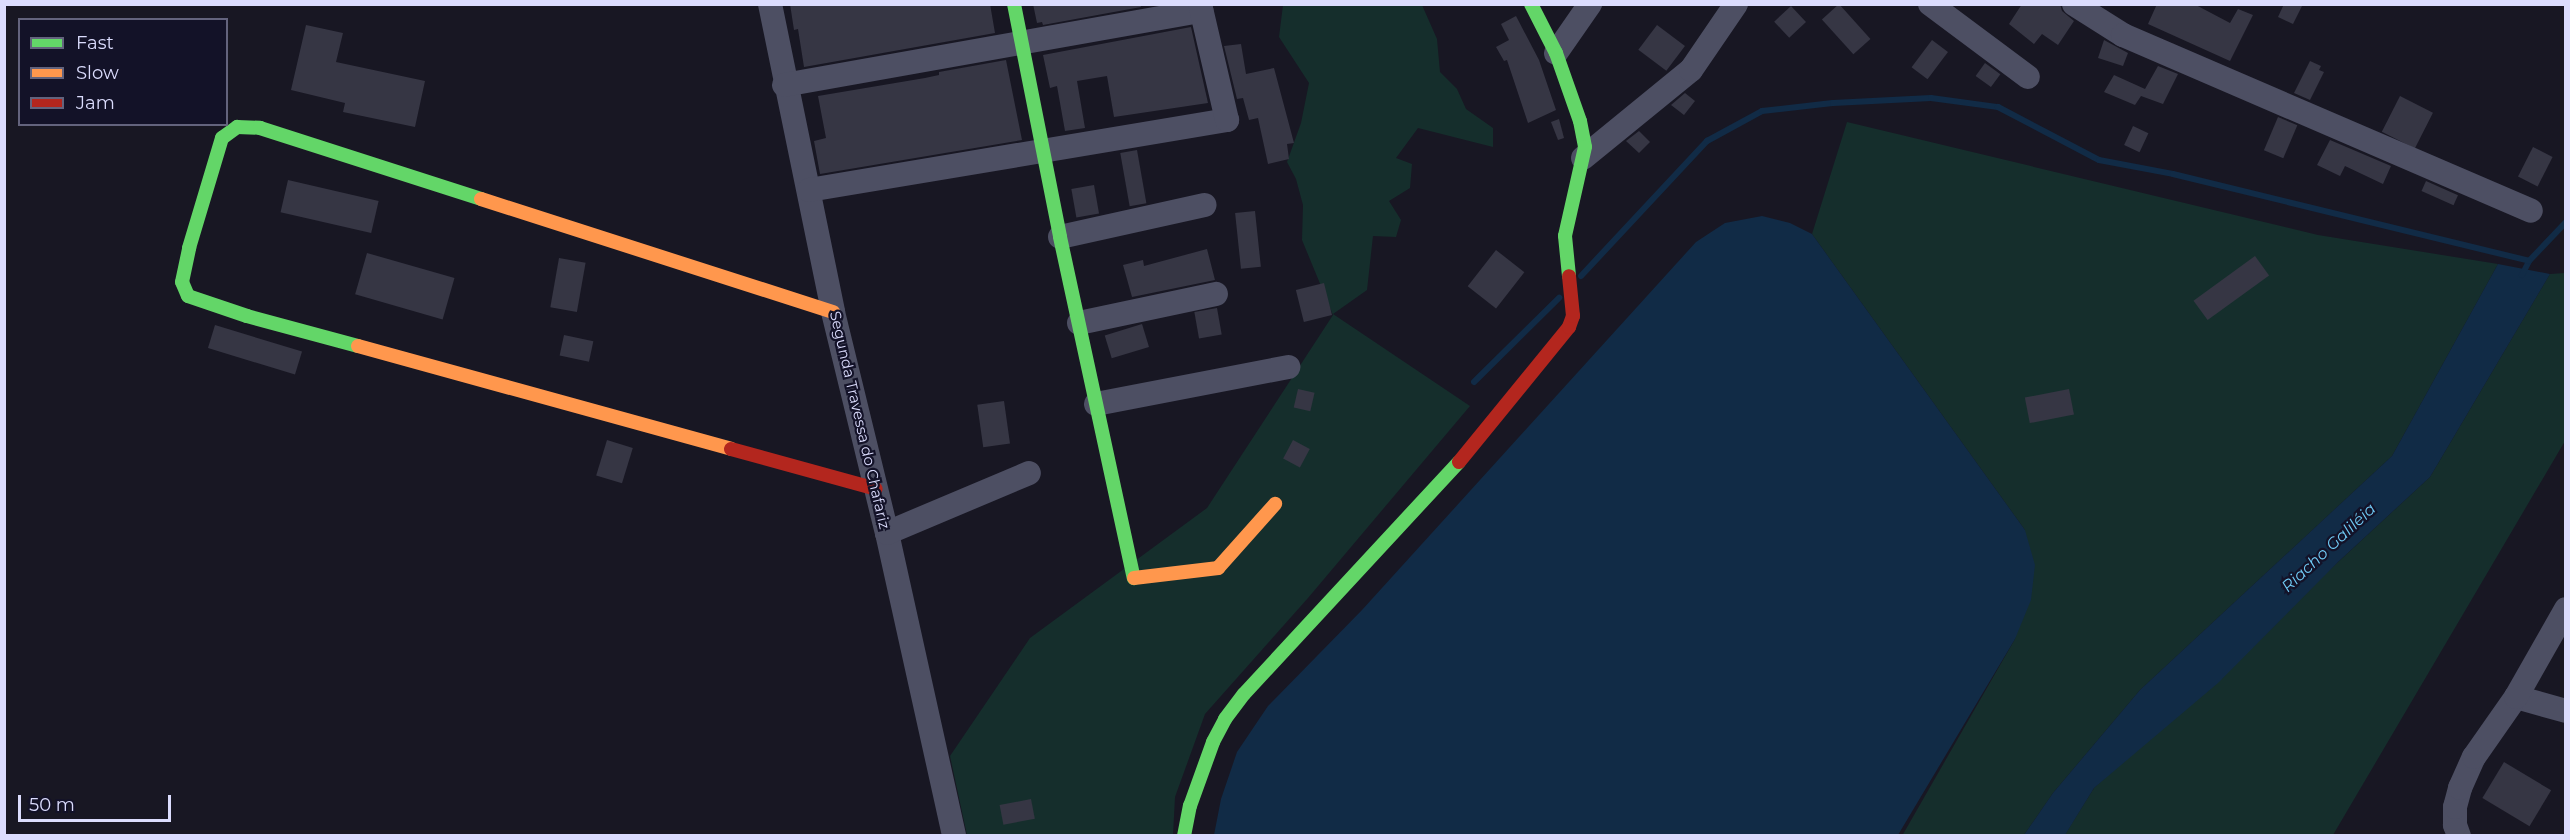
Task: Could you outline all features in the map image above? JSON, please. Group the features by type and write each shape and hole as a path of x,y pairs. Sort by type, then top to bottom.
{"street":[{"name":"Segunda Travessa do Chafariz","path":"770,4 784,85 809,190 833,312 887,533 954,836"},
{"path":"1014,4 1060,237 1134,579 1218,568 1275,504"},
{"path":"1184,836 1201,772 1225,719 1252,685 1457,464 1559,343 1573,316 1565,236 1585,147 1580,121 1556,53 1531,4"},
{"path":"1556,53 1590,4"},
{"path":"1583,158 1691,70 1737,4"},
{"path":"1930,4 2028,77"},
{"path":"2074,4 2123,35 2531,212"},
{"path":"784,85 1200,8 1227,120 809,190"},
{"path":"833,312 260,128 237,127 222,138 189,248 182,282 188,296 247,316 876,489"},
{"path":"1060,237 1204,205"},
{"path":"1079,323 1216,294"},
{"path":"1096,404 1288,367"},
{"path":"887,533 1029,473"},
{"path":"2459,836 2455,825 2460,788 2474,757 2516,697 2565,609"},
{"path":"2516,697 2565,711"}],"green space":[{"path":"1283,5 1422,5 1437,39 1440,72 1457,89 1466,109 1493,128 1493,147 1418,128 1396,158 1412,164 1410,188 1389,201 1401,220 1396,237 1373,236 1367,290 1333,314 1470,406 1308,598 1205,714 1175,797 1173,835 967,835 950,756 1030,638 1207,508 1333,315 1302,240 1303,205 1296,179 1287,162 1301,123 1309,83 1279,37"},
{"path":"1847,122 2318,235 2498,264 2392,456 2140,690 2053,793 2024,835 1902,836 2015,639 2025,530 1812,234"},
{"path":"2565,273 2565,441 2333,835 2064,836 2094,788 2430,477 2550,274"}],"water":[{"path":"1762,216 1790,223 1812,234 2025,530 2035,565 2031,600 2015,639 1898,835 1214,835 1221,799 1237,752 1268,706 1362,610 1696,242 1725,223"},
{"path":"2498,264 2550,274 2430,477 2338,562 2218,683 2094,788 2065,835 2024,835 2053,793 2140,690 2392,456"}],"building":[{"path":"790,4 990,4 995,33 804,67 798,29 794,30"},
{"path":"1033,4 1140,4 1141,7 1043,25 1042,22 1037,23"},
{"path":"1839,4 1870,39 1853,54 1822,19"},
{"path":"2022,4 2060,4 2062,11 2074,21 2058,45 2042,34 2034,44 2009,24"},
{"path":"2157,4 2194,4 2230,23 2238,9 2253,15 2230,61 2148,24"},
{"path":"2284,4 2303,4 2293,24 2278,17"},
{"path":"1791,6 1806,22 1789,38 1774,22"},
{"path":"1516,16 1539,60 1556,110 1528,123 1507,60 1504,61 1496,47 1509,40 1501,24"},
{"path":"306,25 343,33 336,62 425,81 415,127 343,112 345,103 291,90"},
{"path":"1657,25 1685,46 1666,71 1638,50"},
{"path":"1191,27 1208,103 1114,117 1107,76 1077,81 1085,128 1065,131 1057,86 1050,88 1043,55"},
{"path":"1932,40 1948,52 1928,79 1912,67"},
{"path":"2104,40 2128,53 2123,66 2098,58"},
{"path":"1241,44 1246,74 1274,68 1294,143 1287,144 1289,159 1268,164 1258,118 1249,120 1243,98 1237,99 1224,46"},
{"path":"1006,60 1022,140 820,174 814,141 826,138 818,96 925,78 939,75 939,72"},
{"path":"2310,61 2321,66 2319,70 2324,72 2310,100 2294,93"},
{"path":"1985,63 2000,74 1991,87 1976,76"},
{"path":"2158,66 2178,74 2163,104 2141,96 2135,105 2104,92 2114,75 2145,89"},
{"path":"1685,93 1695,101 1684,115 1671,105"},
{"path":"2400,96 2433,113 2415,148 2382,132"},
{"path":"2278,117 2297,125 2283,158 2264,150"},
{"path":"1559,119 1564,138 1558,140 1551,122"},
{"path":"2133,126 2148,133 2140,152 2124,145"},
{"path":"1639,131 1650,142 1639,153 1626,141"},
{"path":"2330,140 2391,166 2383,184 2345,166 2340,176 2317,165"},
{"path":"2533,147 2553,157 2538,186 2518,176"},
{"path":"1137,150 1146,203 1130,206 1120,153"},
{"path":"288,180 379,201 371,233 281,212"},
{"path":"2426,181 2458,195 2453,205 2422,191"},
{"path":"1094,185 1099,214 1076,218 1071,189"},
{"path":"1255,211 1261,267 1241,269 1235,213"},
{"path":"1207,249 1215,280 1132,297 1123,265 1143,260 1144,266"},
{"path":"1496,250 1524,272 1496,308 1468,286"},
{"path":"367,253 454,278 443,319 355,294"},
{"path":"2255,256 2269,275 2208,320 2194,301"},
{"path":"559,258 586,263 577,312 550,307"},
{"path":"1324,283 1332,315 1304,322 1296,290"},
{"path":"1217,308 1222,335 1199,339 1194,312"},
{"path":"1142,324 1149,347 1112,358 1105,335"},
{"path":"215,325 302,352 295,375 208,348"},
{"path":"564,335 593,341 589,362 560,356"},
{"path":"1298,389 1315,393 1310,411 1294,408"},
{"path":"2069,389 2074,415 2030,423 2025,398"},
{"path":"1004,401 1010,444 983,447 977,405"},
{"path":"607,440 633,448 622,483 596,475"},
{"path":"1293,440 1310,449 1300,467 1283,459"},
{"path":"2504,762 2551,790 2530,826 2482,798"},
{"path":"1031,799 1035,819 1003,825 1000,805"}],"waterway":[{"path":"1581,276 1707,141 1762,111 1833,103 1931,98 1998,107 2099,160 2173,174 2529,261"},
{"name":"Riacho Galiléia","path":"2522,275 2529,261 2566,222"},
{"path":"1474,382 1559,298"}],"traffic: fast":[{"path":"1014,4 1060,237 1134,578"},
{"path":"1531,4 1556,53 1580,121 1585,147 1565,236 1569,276"},
{"path":"358,346 247,316 188,296 182,282 189,248 222,138 237,127 260,128 481,199"},
{"path":"1184,836 1190,806 1213,742 1225,719 1244,694 1459,462"}],"traffic: slow":[{"path":"481,199 833,312"},
{"path":"358,346 731,449"},
{"path":"1134,578 1218,568 1275,504"}],"traffic: jam":[{"path":"1459,462 1569,327 1573,316 1569,276"},
{"path":"731,449 876,489"}]}
